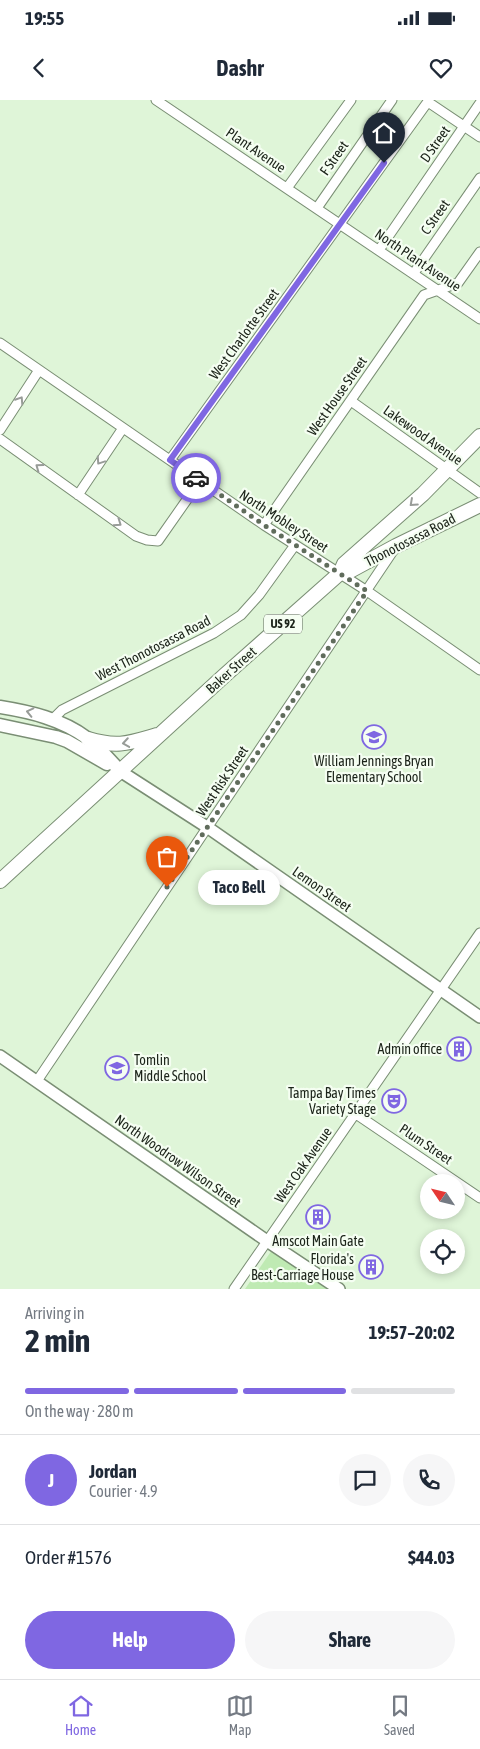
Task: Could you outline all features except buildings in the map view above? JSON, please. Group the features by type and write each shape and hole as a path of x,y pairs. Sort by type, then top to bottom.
{"main road":[{"name":"Baker Street","path":"0,882 340,573 344,564 449,470 480,436"},
{"name":"Thonotosassa Road","path":"340,573 348,572 396,546 480,506"},
{"path":"0,706 53,719 88,739 104,744 127,744 162,733"},
{"path":"16,728 46,723 53,719"},
{"path":"53,719 67,741"},
{"path":"0,726 43,733 67,741 120,771"},
{"path":"88,739 120,771"}],"street":[{"name":"Plant Avenue","path":"156,100 341,224"},
{"path":"288,188 351,100"},
{"name":"F Street","path":"317,208 392,100"},
{"path":"428,101 480,136"},
{"name":"West Charlotte Street","path":"170,460 428,101"},
{"name":"D Street","path":"379,250 480,103"},
{"name":"C Street","path":"414,273 480,178"},
{"name":"North Plant Avenue","path":"341,224 480,319"},
{"name":"West House Street","path":"264,525 424,295 458,283 480,252"},
{"name":"North Mobley Street","path":"0,343 264,525 367,591 480,670"},
{"path":"0,430 39,370"},
{"name":"Lakewood Avenue","path":"350,401 480,493"},
{"path":"78,495 123,428"},
{"path":"0,439 136,536 147,540 158,541 200,481"},
{"name":"West Thonotosassa Road","path":"53,719 62,710 214,634 241,615 259,595 295,545"},
{"name":"West Risk Street","path":"37,1081 396,546"},
{"name":"Lemon Street","path":"120,771 207,827 480,1017"},
{"name":"West Oak Avenue","path":"234,1289 480,933"},
{"name":"North Woodrow Wilson Street","path":"0,1056 339,1289"},
{"name":"Plum Street","path":"356,1114 479,1194"}],"green space":[{"path":"272,1250 330,1289 245,1289"}],"way so far":[{"path":"167,887 367,591 264,525 196,478"}],"place":[{"name":"William Jennings Bryan Elementary School","path":"374,737"},
{"name":"Taco Bell","path":"167,887"},
{"name":"Admin office","path":"459,1049"},
{"name":"Tomlin Middle School","path":"117,1068"},
{"name":"Tampa Bay Times Variety Stage","path":"394,1101"},
{"name":"Amscot Main Gate","path":"318,1217"},
{"name":"Florida's Best-Carriage House","path":"371,1267"}],"route":[{"path":"196,478 170,460 384,163"}]}
